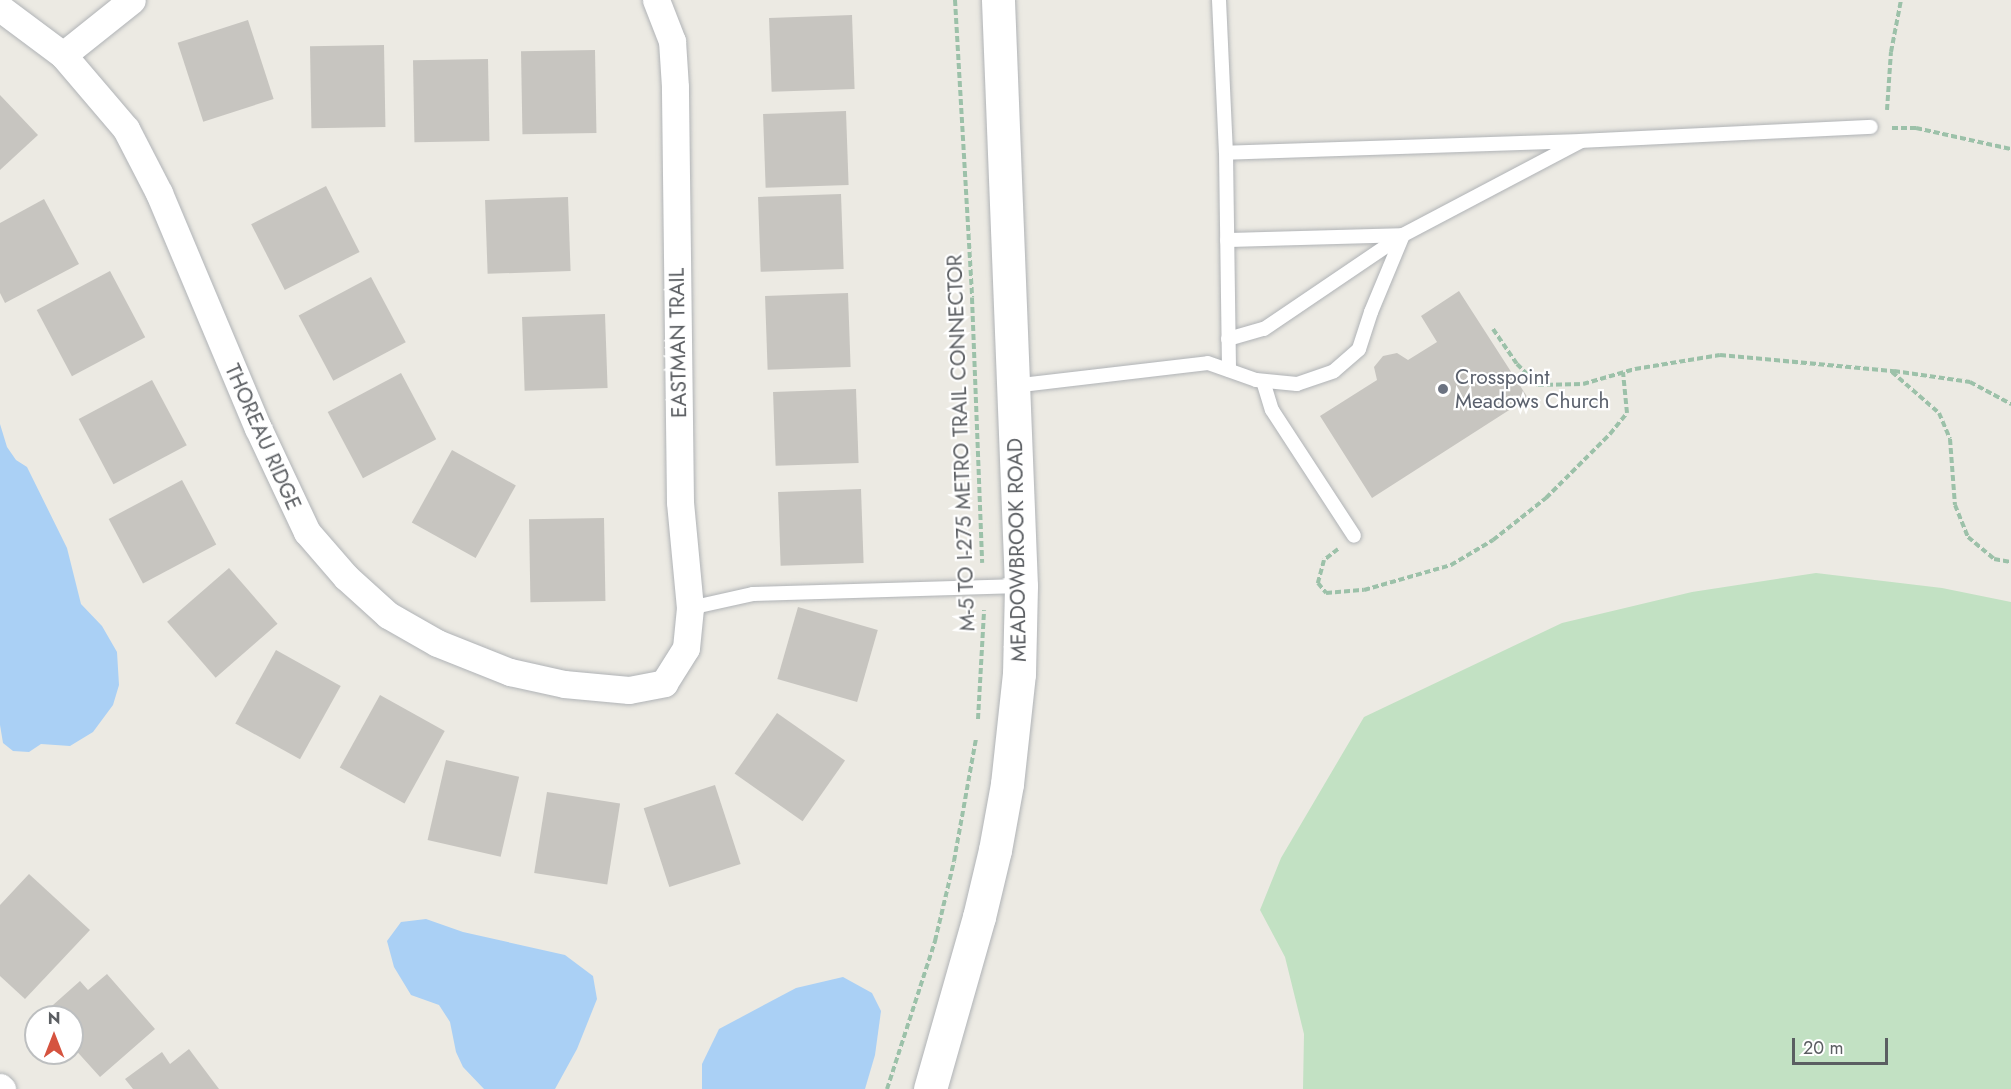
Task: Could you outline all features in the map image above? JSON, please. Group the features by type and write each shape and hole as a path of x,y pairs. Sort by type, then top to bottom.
{"street":[{"path":"63,55 132,0"},
{"name":"EASTMAN TRAIL","path":"656,0 672,41 675,87 680,502 690,608 686,648 664,683"},
{"name":"MEADOWBROOK ROAD","path":"930,1089 979,917 1007,784 1019,674 1021,586 998,0"},
{"name":"THOREAU RIDGE","path":"0,8 63,55 126,129 159,193 258,428 307,532 346,577 388,615 437,643 510,672 564,684 629,690 664,683"}],"lane":[{"path":"1219,0 1226,153 1229,370"},
{"path":"1226,153 1581,141 1871,127"},
{"path":"1228,339 1264,329 1403,235 1581,141"},
{"path":"1013,386 1208,363 1263,381 1297,384 1334,371 1359,349 1371,312 1403,235"},
{"path":"1227,240 1403,235"},
{"path":"1263,381 1272,410 1354,536"},
{"path":"690,608 753,594 1021,586"}],"path":[{"name":"M-5 TO I-275 METRO TRAIL CONNECTOR","path":"887,1089 935,941 969,785 981,687 984,588 972,298 954,0"},
{"path":"1886,128 1891,52 1900,0"},
{"path":"1871,127 1916,128 2011,149"},
{"path":"1493,329 1517,364 1538,385 1583,384 1623,372 1685,359 1720,355 1890,371 1970,382 2011,404"},
{"path":"1890,371 1939,413 1950,439 1955,505 1968,537 1994,558 2011,562"},
{"path":"1354,536 1324,560 1318,583 1326,593 1365,590 1451,566 1493,540 1546,498 1610,434 1628,413 1623,372"}],"green space":[{"path":"1816,573 1942,588 2011,602 2011,1089 1303,1089 1304,1034 1285,957 1260,910 1281,858 1364,717 1562,623 1692,592"}],"water":[{"path":"0,424 7,447 16,460 27,467 67,548 81,604 102,626 117,652 119,685 113,705 93,732 70,746 41,744 29,752 13,751 3,743 0,725"},
{"path":"426,919 463,932 565,955 593,976 597,999 577,1049 555,1089 484,1089 463,1067 456,1052 450,1022 439,1005 411,995 394,967 387,941 401,922"},
{"path":"843,977 872,993 881,1011 875,1055 865,1089 702,1089 702,1064 719,1029 796,988"}],"building":[{"path":"852,15 855,89 772,92 769,18"},
{"path":"248,20 274,99 203,122 178,43"},
{"path":"384,45 385,127 311,128 310,46"},
{"path":"595,50 596,133 522,134 521,51"},
{"path":"488,59 489,141 414,142 413,60"},
{"path":"0,95 38,135 0,170"},
{"path":"846,111 849,185 766,188 763,114"},
{"path":"326,186 360,252 285,290 251,224"},
{"path":"841,194 844,269 761,272 758,197"},
{"path":"568,197 571,271 488,274 485,200"},
{"path":"44,199 79,264 5,303 0,293 0,223"},
{"path":"110,271 145,337 72,376 37,310"},
{"path":"371,277 406,342 333,381 299,315"},
{"name":"Crosspoint Meadows Church","path":"1459,291 1528,398 1372,498 1320,416 1377,380 1374,367 1383,356 1397,353 1408,360 1437,342 1421,316"},
{"path":"848,293 851,367 768,370 765,296"},
{"path":"605,314 608,388 525,391 522,317"},
{"path":"401,373 436,439 363,478 328,412"},
{"path":"152,380 187,445 113,484 79,419"},
{"path":"856,389 859,463 776,466 773,392"},
{"path":"452,450 516,485 476,558 412,523"},
{"path":"182,480 216,544 143,583 109,519"},
{"path":"861,489 864,563 781,566 778,492"},
{"path":"604,518 605,601 530,602 529,519"},
{"path":"229,568 278,624 216,678 167,622"},
{"path":"798,607 878,630 857,702 777,679"},
{"path":"276,650 341,686 300,759 235,723"},
{"path":"380,695 445,731 404,803 340,768"},
{"path":"777,713 845,761 803,821 735,774"},
{"path":"446,760 519,777 501,857 428,840"},
{"path":"715,785 741,864 669,887 644,808"},
{"path":"547,792 620,804 607,885 534,873"},
{"path":"29,874 90,930 25,999 0,976 0,905"},
{"path":"107,974 155,1029 100,1077 84,1059 84,1005 53,1005 80,981 88,990"},
{"path":"189,1049 219,1089 133,1089 125,1079 162,1052 170,1064"}],"place":[{"name":"Crosspoint Meadows Church","path":"1443,389"}]}
